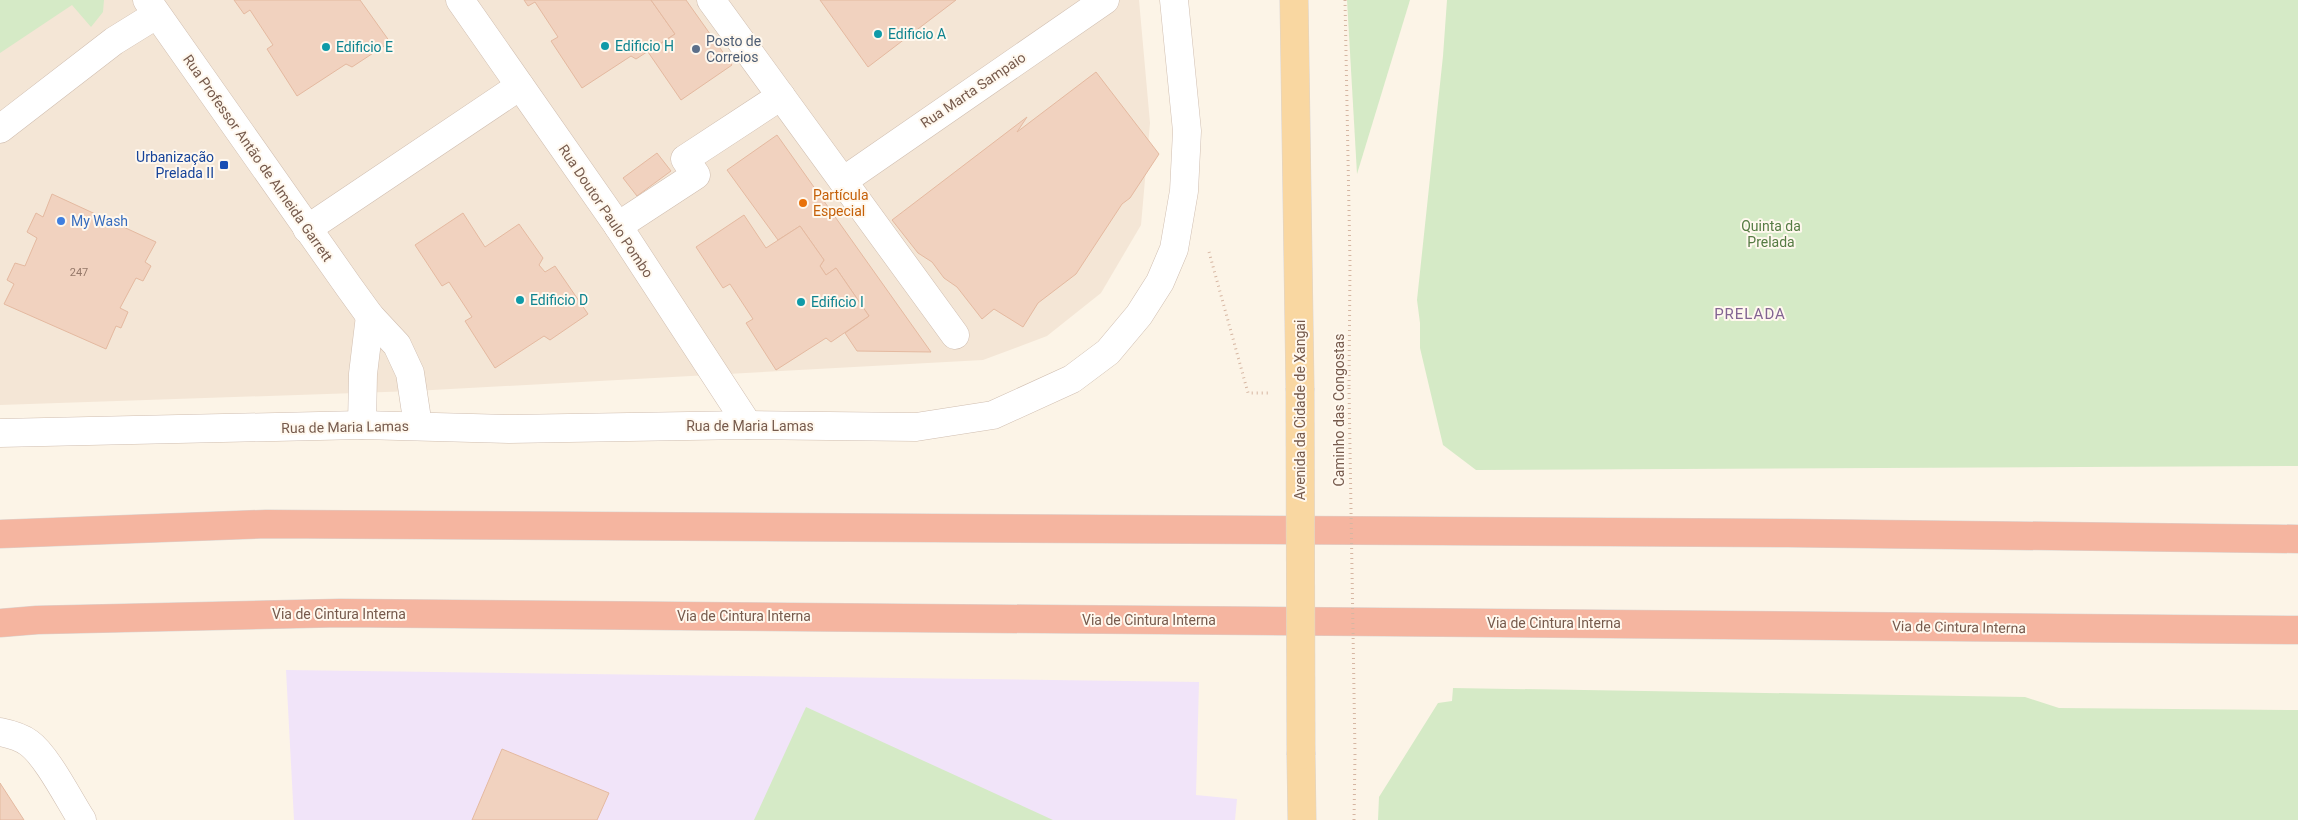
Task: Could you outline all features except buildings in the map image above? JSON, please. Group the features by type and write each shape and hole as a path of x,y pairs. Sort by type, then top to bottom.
{"highway":[{"path":"0,534 266,524 1788,533 2298,539"},
{"name":"Via de Cintura Interna","path":"0,623 37,620 340,613 2298,630"}],"main road":[{"name":"Avenida da Cidade de Xangai","path":"1294,0 1300,388 1300,755 1302,820"}],"street":[{"name":"Rua Doutor Paulo Pombo","path":"460,0 618,226 748,425"},
{"path":"712,0 955,335"},
{"name":"Rua Marta Sampaio","path":"843,181 885,150 1105,0"},
{"name":"Rua de Maria Lamas","path":"0,433 362,425 509,430 748,425 916,427 993,415 1072,379 1108,352 1139,315 1160,282 1174,249 1184,191 1187,132 1174,0"},
{"path":"0,129 114,42 151,8"},
{"name":"Rua Professor Antão de Almeida Garrett","path":"151,8 370,316 397,345 410,373 418,426"},
{"path":"307,229 520,86"},
{"path":"618,226 696,175 685,159 781,96"},
{"path":"362,425 363,374 370,316"},
{"path":"0,732 10,734 29,743 42,757 82,820"}],"path":[{"name":"Caminho das Congostas","path":"1345,0 1350,263 1349,388 1355,753 1354,820"},
{"path":"1207,243 1244,378"}],"shaded area":[{"path":"0,0 1139,0 1150,123 1141,225 1101,293 1047,336 983,360 414,391 0,405"},
{"path":"286,670 1199,682 1196,795 1237,799 1235,820 294,820"}],"green space":[{"path":"0,0 104,0 103,12 91,27 72,5 0,53"},
{"path":"1347,0 1410,0 1357,174"},
{"name":"Quinta da Prelada","path":"1447,0 2298,0 2298,466 1476,470 1443,445 1420,348 1420,323 1417,300 1443,56"},
{"path":"1453,688 2025,697 2059,708 2298,710 2298,820 1378,820 1379,797 1438,703 1452,701"},
{"path":"806,707 1053,820 754,820"}],"place":[{"name":"Edificio A","path":"878,34"},
{"name":"Edificio H","path":"605,46"},
{"name":"Edificio E","path":"326,47"},
{"name":"Posto de Correios","path":"696,49"},
{"name":"Urbanização Prelada II","path":"224,165"},
{"name":"Partícula Especial","path":"803,203"},
{"name":"My Wash","path":"61,221"},
{"name":"Edificio D","path":"520,300"},
{"name":"Edificio I","path":"801,302"}],"district":[{"name":"PRELADA","path":"1750,314"}]}
